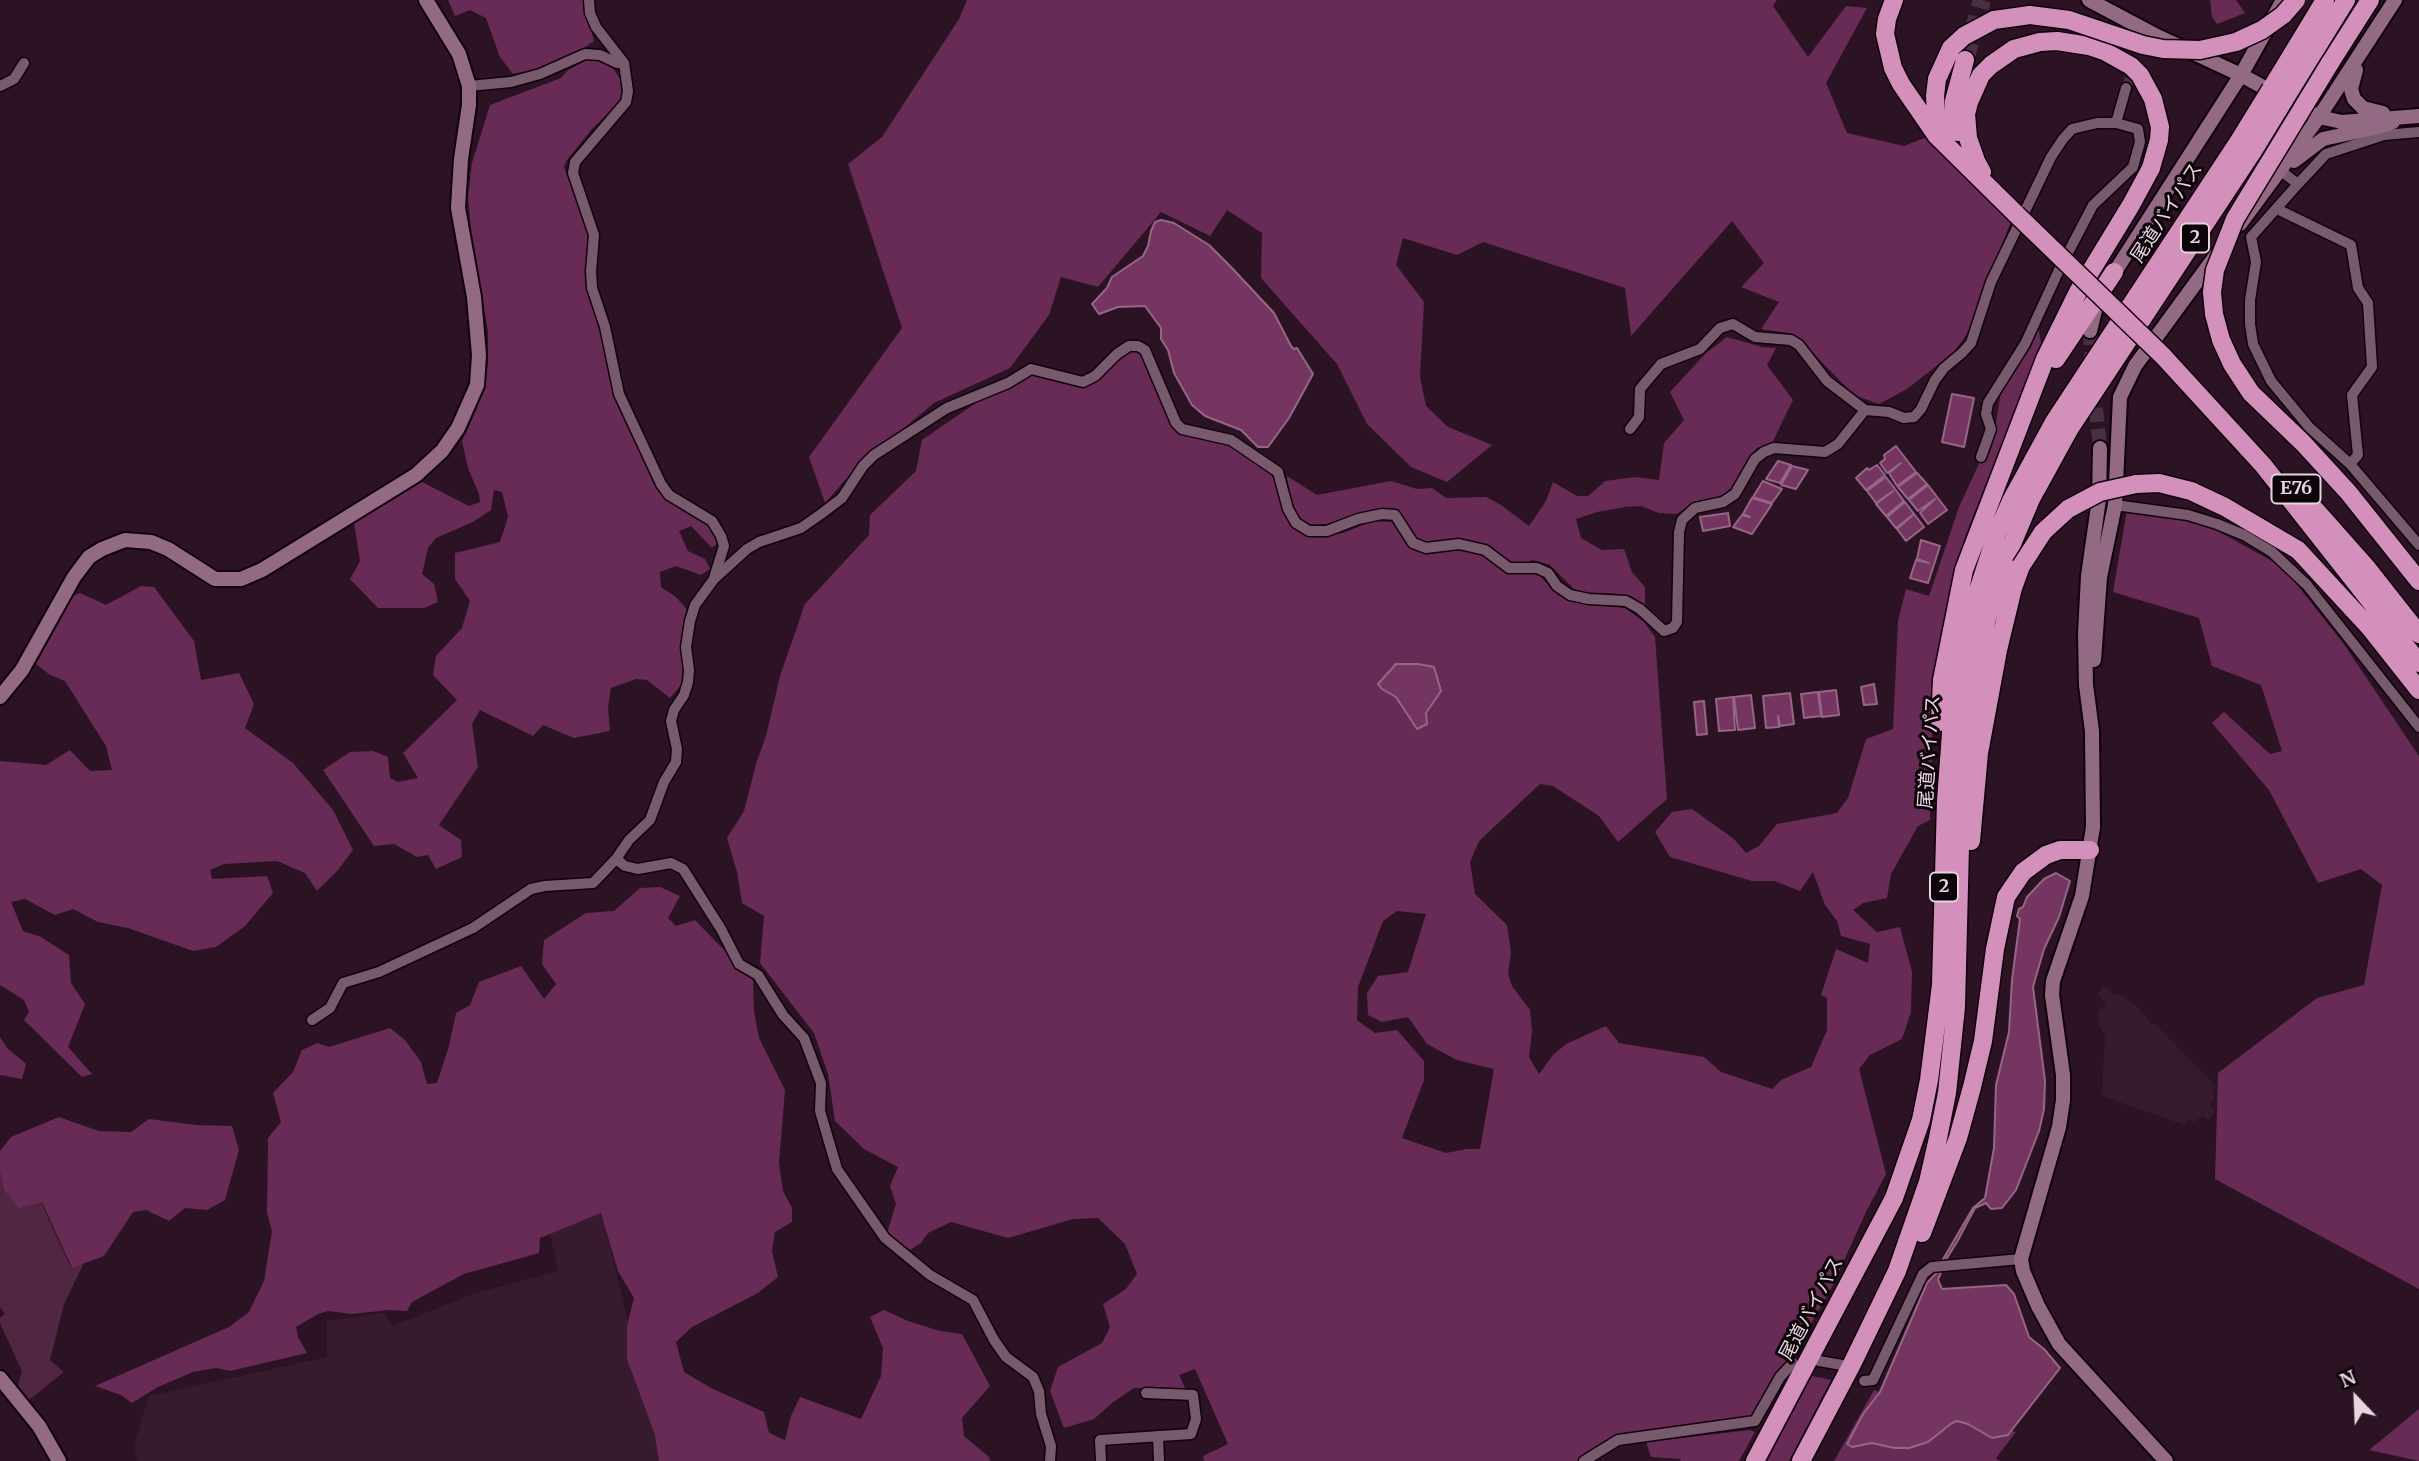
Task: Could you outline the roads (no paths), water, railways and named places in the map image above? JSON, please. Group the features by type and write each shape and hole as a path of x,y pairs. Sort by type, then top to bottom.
{"highway":[{"path":"1894,0 1885,34 1893,68 1924,120 1964,163 2164,354"},
{"path":"1964,163 1948,143 1936,112 1937,79 1951,48 1979,27 1994,20 2030,15 2069,20 2163,49 2200,50 2236,41 2262,30 2283,15 2297,0"},
{"path":"2306,49 2325,0"},
{"path":"2306,49 2346,0"},
{"path":"2370,0 2235,219 2215,270 2212,292 2221,340 2232,364 2251,393 2303,443 2348,492 2419,581"},
{"path":"1942,939 1938,745 1942,680 1964,570 2045,359 2072,304 2143,186 2151,168 2160,127 2153,99 2140,75 2131,66 2104,51 2057,41 2026,44 2014,49 1981,75 1969,102 1966,114 1968,138 1982,172"},
{"name":"尾道バイパス","path":"1802,1461 1881,1306 1928,1182 1947,1093 1952,1050 1959,957 1961,806 1969,713 1983,633 1998,577 2031,499 2070,428 2306,49"},
{"path":"1965,60 1954,101 1956,127 1967,152 2017,211"},
{"name":"尾道バイパス","path":"1755,1461 1894,1198 1921,1120 1941,985 1946,801 1953,706 1968,622 1996,535 2012,499 2054,422 2246,146"},
{"path":"2011,442 2054,363 2114,272"},
{"name":"E76","path":"2164,354 2326,521 2419,634"},
{"name":"E76","path":"2164,354 2263,465 2419,663"},
{"path":"1928,1182 1943,1137 1960,1060 1964,1022 1969,862 1979,753 2012,588 2021,566 2043,533 2068,509 2100,492 2136,484 2159,483 2191,491 2225,507 2298,550 2370,628 2419,690"},
{"path":"1802,1461 1882,1318 1922,1235 1941,1187 1962,1125 1983,1041 1995,949 2006,897 2023,872 2046,855 2060,850 2090,850"}],"street":[{"path":"0,697 22,670 74,577 89,557 102,549 125,540 151,542 215,579 241,579 262,570 416,475 442,451 458,428 477,385 478,365 479,332 458,208 458,184 469,105 469,86 458,54 426,0"},
{"path":"589,0 590,13 596,27 624,62 628,91 626,102 575,162 573,173 594,234 590,271 592,288 605,327 619,394 661,484 669,495 712,521 722,536 724,546 713,579"},
{"path":"2089,0 2319,117 2342,121 2412,116"},
{"path":"2091,331 2098,300 2114,272 2241,75 2283,0"},
{"path":"2395,0 2353,77 2351,89 2354,99 2363,108 2412,116"},
{"path":"2137,59 2155,35"},
{"path":"2166,1461 2059,1344 2047,1327 2023,1271 2021,1259 2059,1127 2063,1100 2063,1075 2052,995 2053,981 2082,896 2090,850 2094,802 2092,731 2096,603 2104,550 2115,505 2120,397 2135,366 2281,171 2371,41"},
{"path":"469,86 511,82 540,74 584,54 600,55 617,63 624,62"},
{"path":"0,86 15,79 24,63"},
{"path":"2116,123 2126,88"},
{"path":"2281,171 2325,146 2412,116"},
{"path":"2319,117 2325,146"},
{"path":"1630,429 1639,416 1640,389 1661,365 1700,349 1720,328 1733,324 1755,337 1791,340 1800,345 1828,381 1865,410 1889,412 1904,418 1913,416 1922,409 1935,380 1944,368 1970,343 1991,282 2051,157 2063,139 2072,129 2097,123 2116,123 2138,129 2140,142 2133,167 2093,205 2025,344 1988,403 1986,414 1991,429 1981,457"},
{"path":"2419,132 2384,135 2325,146 2298,184 2251,237 2256,262 2250,300 2253,344 2271,381 2309,427 2350,464 2419,545"},
{"path":"2281,171 2298,184"},
{"path":"2277,209 2351,245 2358,288 2368,303 2372,367 2351,395 2358,455 2350,464"},
{"path":"312,1020 330,1008 343,983 379,972 473,928 531,889 593,883 649,820 664,782 676,762 677,750 671,721 688,682 686,646 690,621 695,605 713,579 747,549 759,542 801,528 842,498 863,466 874,455 947,408 1008,383 1031,369 1083,382 1095,376 1129,346 1138,346 1145,350 1176,423 1182,429 1231,440 1278,472 1288,509 1296,523 1309,531 1327,531 1358,519 1382,514 1395,515 1412,543 1426,548 1459,544 1485,550 1509,568 1537,568 1548,573 1557,586 1570,595 1626,601 1640,609 1664,631 1673,628 1677,622 1679,532 1682,520 1695,508 1724,502 1735,494 1755,460 1764,452 1774,448 1825,452 1838,444 1865,410"},
{"path":"2092,731 2086,685 2085,634 2089,562 2099,499 2100,448"},
{"path":"2115,505 2197,518 2244,535 2272,552 2307,585 2419,727"},
{"path":"616,859 625,866 638,869 671,863 682,869 721,929 739,964 758,975 783,1015 804,1038 821,1083 820,1111 837,1169 885,1238 930,1275 972,1300 1006,1357 1033,1377 1040,1391 1041,1414 1051,1446 1050,1461"},
{"path":"1864,1381 1873,1380 1923,1274 1932,1267 2021,1259"},
{"path":"1819,1361 1842,1365"},
{"path":"1584,1461 1618,1440 1755,1421 1780,1377 1793,1363"},
{"path":"0,1378 39,1426 59,1461"},
{"path":"1101,1461 1100,1440 1191,1434 1196,1419 1193,1395 1146,1393"},
{"path":"1158,1436 1159,1461"}],"tunnel":[{"path":"1965,60 1982,0"},
{"path":"2126,88 2137,59"},
{"path":"2090,331 2092,367"},
{"path":"2094,387 2100,448"}]}
